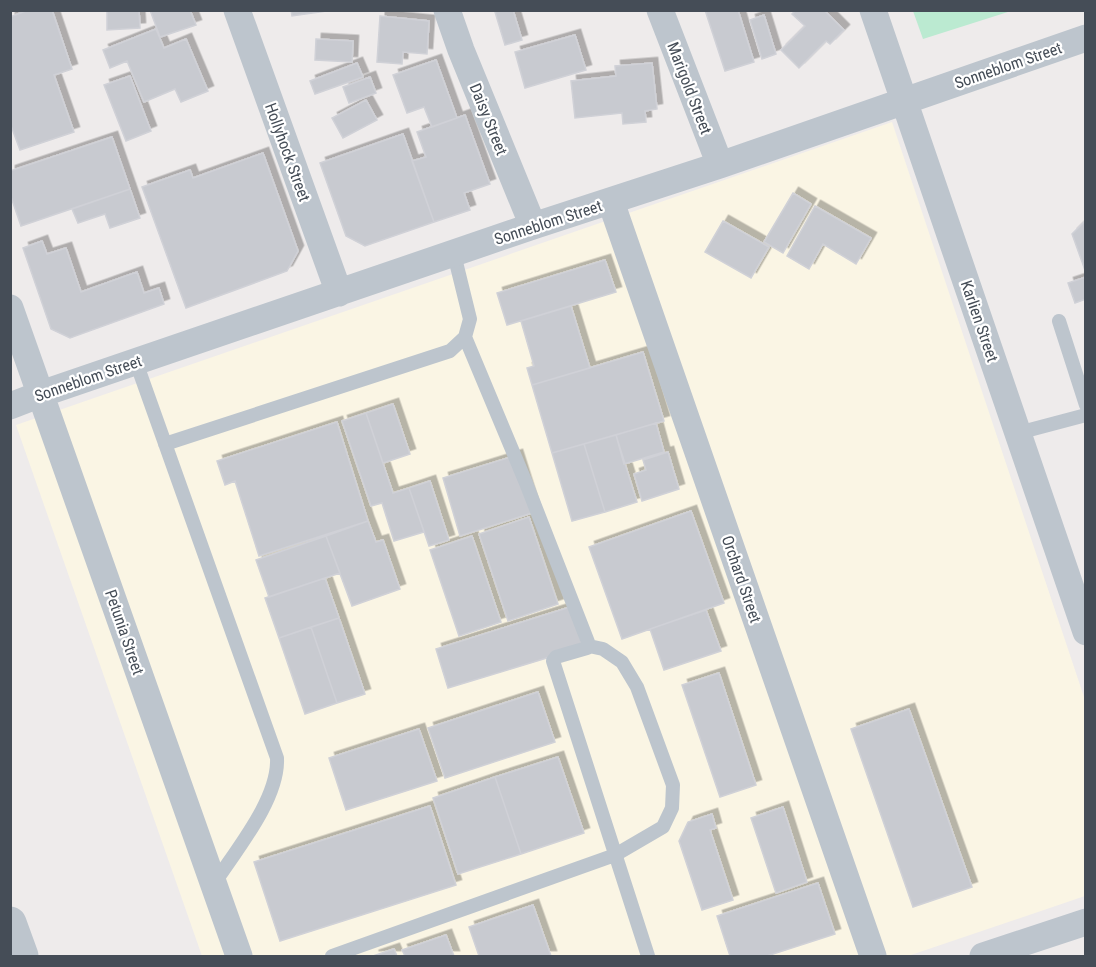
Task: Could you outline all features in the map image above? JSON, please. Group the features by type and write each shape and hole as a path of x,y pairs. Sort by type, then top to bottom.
{"street":[{"name":"Hollyhock Street","path":"237,10 339,293"},
{"name":"Daisy Street","path":"447,10 533,226"},
{"name":"Marigold Street","path":"660,10 720,165"},
{"name":"Karlien Street","path":"873,10 1086,632"},
{"name":"Sonneblom Street","path":"10,406 1086,38"},
{"name":"Orchard Street","path":"611,202 873,957"},
{"name":"Petunia Street","path":"10,308 239,957"},
{"path":"983,957 1086,922"},
{"path":"10,923 22,957"}],"lane":[{"path":"165,444 450,351 465,337 470,319 454,254"},
{"path":"1059,321 1086,405"},
{"path":"465,337 526,483 589,646"},
{"path":"136,362 277,759 278,772 266,802 214,884"},
{"path":"1018,433 1086,415"},
{"path":"332,957 615,855 663,827 672,808 673,785 637,687 622,662 603,649 589,646 556,657 553,661 615,855 648,957"}],"shaded area":[{"path":"892,122 1085,700 1085,896 908,956 202,956 16,425"}],"green space":[{"path":"913,10 1011,11 923,39"}],"building":[{"path":"28,10 52,10 72,69 54,75 74,132 20,150 10,123 10,17"},
{"path":"107,10 139,10 140,28 107,30"},
{"path":"150,10 190,10 196,25 160,37"},
{"path":"291,10 326,10 326,11 292,16"},
{"path":"513,10 522,40 505,45 495,12"},
{"path":"705,10 738,10 754,62 725,71"},
{"path":"796,10 824,10 844,30 830,44 826,41 799,68 781,50 805,26 792,14"},
{"path":"764,15 776,54 762,59 750,20"},
{"path":"380,16 429,21 427,54 403,52 402,64 377,62"},
{"path":"156,29 164,48 186,39 208,91 181,102 175,89 144,102 127,61 110,68 103,50"},
{"path":"575,35 586,70 525,88 515,52"},
{"path":"316,39 353,41 352,62 315,60"},
{"path":"436,60 457,118 432,127 424,107 407,113 393,75"},
{"path":"357,63 363,77 315,94 310,81"},
{"path":"652,63 657,109 645,111 646,122 623,124 622,113 575,118 571,81 616,76 615,66"},
{"path":"130,76 151,131 126,141 104,85"},
{"path":"370,77 376,93 349,103 343,87"},
{"path":"366,100 377,120 343,138 332,118"},
{"path":"465,115 490,184 464,193 470,210 434,222 412,161 426,157 417,132"},
{"path":"403,134 434,222 365,246 346,236 320,163"},
{"path":"112,137 130,189 21,226 10,194 10,171"},
{"path":"263,153 298,251 287,271 186,308 142,187 190,170 193,178"},
{"path":"130,189 140,218 110,228 105,214 78,223 72,209"},
{"path":"793,193 811,204 783,253 764,242"},
{"path":"815,206 871,238 856,264 823,244 809,269 787,256"},
{"path":"1086,220 1086,273 1072,234"},
{"path":"723,221 769,247 751,278 705,252"},
{"path":"42,241 47,254 66,248 81,292 137,272 144,293 159,288 164,304 70,338 51,329 23,248"},
{"path":"605,260 616,292 507,325 497,293"},
{"path":"1086,277 1086,299 1075,303 1068,283"},
{"path":"571,306 590,368 532,385 527,368 534,366 521,321"},
{"path":"643,352 664,421 552,453 532,385"},
{"path":"393,404 410,454 383,463 366,413"},
{"path":"366,413 393,493 409,488 424,532 394,541 382,503 371,506 342,421"},
{"path":"337,422 368,521 259,556 235,481 225,485 217,461"},
{"path":"656,423 664,452 624,464 616,435"},
{"path":"616,435 637,502 605,512 584,444"},
{"path":"584,444 605,512 572,521 552,453"},
{"path":"668,452 679,489 642,501 634,474 646,470 643,460"},
{"path":"517,455 535,512 460,536 443,478"},
{"path":"430,481 449,540 429,546 409,488"},
{"path":"691,511 724,603 622,639 589,547"},
{"path":"529,517 558,604 508,621 479,534"},
{"path":"368,521 376,542 383,540 400,589 352,606 326,536"},
{"path":"326,536 340,573 269,597 256,560"},
{"path":"472,536 501,622 459,636 430,550"},
{"path":"325,578 339,618 279,638 265,598"},
{"path":"570,607 583,647 448,688 436,649"},
{"path":"706,610 721,651 664,670 650,629"},
{"path":"339,618 365,694 337,703 311,627"},
{"path":"311,627 337,703 305,714 279,638"},
{"path":"719,673 756,785 720,797 682,685"},
{"path":"538,692 555,742 445,778 428,728"},
{"path":"909,709 972,887 913,907 851,729"},
{"path":"419,729 437,781 346,810 329,758"},
{"path":"558,757 584,833 521,854 495,777"},
{"path":"495,777 521,854 458,874 433,798"},
{"path":"430,806 456,885 280,941 254,862"},
{"path":"783,807 807,882 776,893 751,818"},
{"path":"712,814 716,828 710,830 733,900 702,910 679,841 688,822"},
{"path":"818,883 835,934 767,956 730,956 717,916"},
{"path":"533,905 551,956 479,956 469,927"},
{"path":"446,935 454,956 405,956 402,950"},
{"path":"394,949 397,956 373,956"}]}
